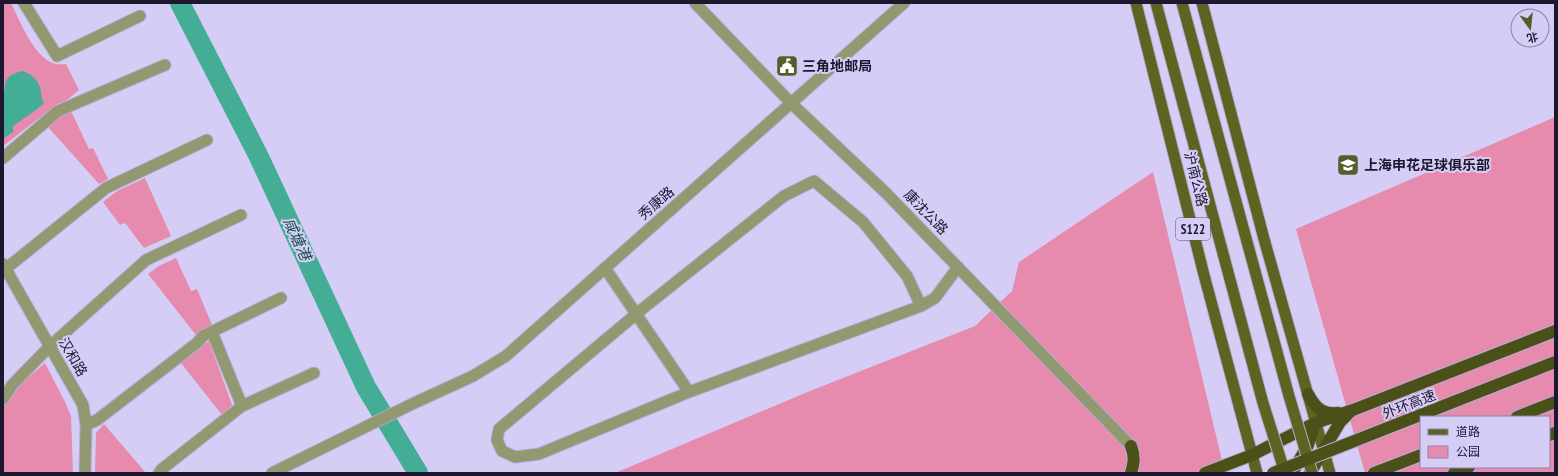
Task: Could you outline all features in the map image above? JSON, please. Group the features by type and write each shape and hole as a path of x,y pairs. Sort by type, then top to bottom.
{"highway":[{"path":"1205,473 1252,455 1315,423 1353,410 1555,331"},
{"name":"外环高速","path":"1273,473 1555,362"},
{"path":"1308,394 1319,410 1327,413 1353,410"},
{"path":"1520,416 1555,402"},
{"path":"1311,473 1340,422 1353,410"},
{"path":"1292,473 1308,445 1315,423"},
{"path":"1131,446 1134,454 1134,464 1131,473"},
{"path":"1374,473 1420,455"},
{"path":"1454,473 1466,468"}],"main road":[{"name":"沪南公路","path":"1136,3 1204,274 1257,473"},
{"path":"1156,3 1264,403 1285,473"},
{"path":"1182,3 1311,473"},
{"path":"1202,3 1264,239 1330,473"}],"street":[{"path":"24,3 57,56 140,16"},
{"name":"康沈公路","path":"695,3 792,104 886,193 1131,446"},
{"name":"秀康路","path":"272,473 412,404 473,376 506,356 792,104 904,3"},
{"path":"3,158 58,111 165,65"},
{"path":"4,268 106,188 207,140"},
{"path":"921,306 907,276 863,222 814,181 784,196 637,313 499,429 497,440 502,451 515,457 539,454 689,392 921,306 935,298 958,267"},
{"path":"3,399 12,385 50,346 146,260 241,215"},
{"name":"汉和路","path":"4,268 83,405 86,426 85,473"},
{"path":"605,268 637,313 689,392"},
{"path":"86,426 97,420 203,336 281,298"},
{"path":"212,332 242,406"},
{"path":"159,473 162,468 242,406 314,373"}],"green space":[{"path":"3,3 11,3 29,39 41,55 48,61 56,64 66,64 79,90 67,100 56,105 3,146"},
{"path":"71,111 89,149 93,148 108,179 99,184 48,127 61,115"},
{"path":"1555,117 1555,473 1365,473 1296,229"},
{"path":"1153,172 1225,473 615,473 810,391 975,326 1012,291 1019,262"},
{"path":"145,178 171,236 144,248 125,223 120,225 103,202 117,191"},
{"path":"176,258 191,291 197,289 212,325 196,335 148,274 159,266"},
{"path":"209,341 232,405 222,415 181,363 198,348"},
{"path":"45,363 71,416 73,473 3,473 3,407 18,386"},
{"path":"104,424 146,473 95,473 96,433"}],"shaded area":[{"path":"22,71 28,73 36,79 41,90 44,103 13,126 13,132 3,139 3,93 5,91 6,82 9,77"}],"waterway":[{"name":"咸塘港","path":"180,3 259,157 366,387 418,473"}],"place":[{"name":"三角地邮局","path":"787,66"},
{"name":"上海申花足球俱乐部","path":"1348,165"}]}
